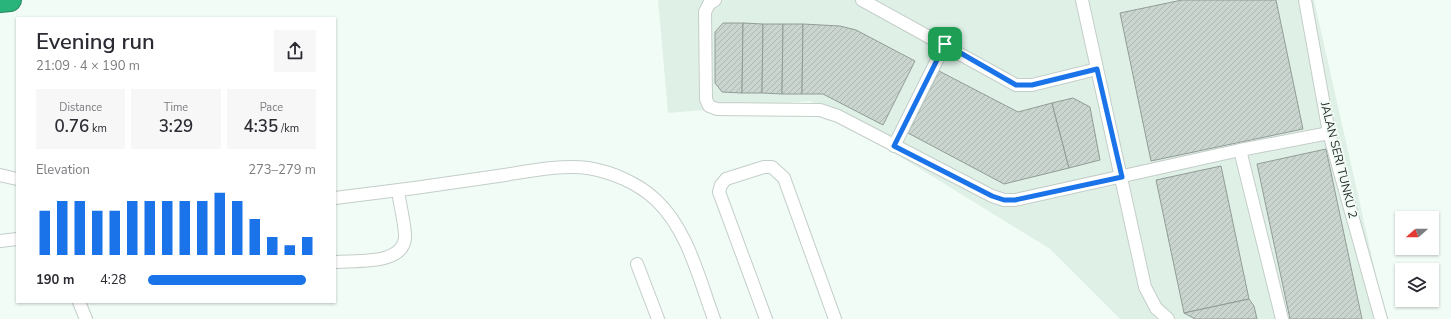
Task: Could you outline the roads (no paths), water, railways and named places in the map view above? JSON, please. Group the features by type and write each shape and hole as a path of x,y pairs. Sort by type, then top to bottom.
{"highway":[{"path":"0,1 10,0"}],"lane":[{"path":"715,0 709,4 705,12 706,98 709,106 717,109 820,110 838,116 992,196 1004,200 1015,200 1240,150 1329,133"},
{"path":"862,0 945,44 1016,85 1032,85 1097,69"},
{"path":"1082,0 1145,287 1156,308 1168,319"},
{"name":"JALAN SERI TUNKU 2","path":"1305,0 1329,133 1381,319"},
{"path":"894,146 945,44"},
{"path":"1240,150 1282,319"},
{"path":"766,319 719,192 721,185 726,179 764,167 772,168 784,178 835,319"},
{"path":"336,198 554,168 588,168 608,174 627,181 656,200 669,216 681,234 692,259 714,319"},
{"path":"0,175 16,179"},
{"path":"336,262 379,259 391,256 398,252 404,244 405,235 398,190"},
{"path":"0,241 16,239"},
{"path":"637,264 658,319"},
{"path":"79,303 86,319"}]}
